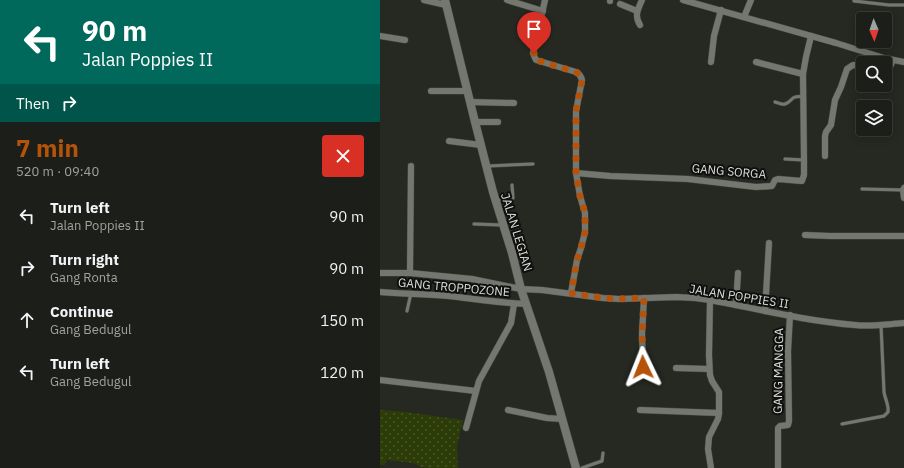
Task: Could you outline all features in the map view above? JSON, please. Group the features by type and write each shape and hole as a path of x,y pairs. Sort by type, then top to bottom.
{"main road":[{"name":"JALAN LEGIAN","path":"446,2 495,201 521,289 549,372 576,468"}],"street":[{"path":"424,0 446,2"},
{"path":"507,0 543,11"},
{"path":"546,0 534,53 535,58 536,60 576,72 581,76 582,80 576,111 576,173 585,213 585,232 577,260 571,293"},
{"path":"640,25 636,17 642,0"},
{"path":"684,0 904,62"},
{"path":"744,17 751,0"},
{"path":"620,4 637,11"},
{"path":"711,62 714,36 721,10"},
{"path":"380,36 405,40"},
{"name":"GANG SORGA","path":"576,173 688,179 756,187 772,186 775,180 778,179 802,181 804,175 803,74 811,36"},
{"path":"756,62 803,74"},
{"path":"825,156 825,136 831,125 835,100 847,69 853,65 856,65"},
{"path":"431,91 467,91"},
{"path":"470,102 514,103"},
{"path":"475,122 498,122"},
{"path":"449,141 480,145"},
{"path":"410,273 411,166"},
{"path":"904,189 904,198"},
{"path":"805,235 904,236"},
{"path":"765,311 769,243"},
{"name":"JALAN POPPIES II","path":"380,272 410,273 472,279 521,289 571,293 603,298 695,298 855,325 904,323"},
{"path":"736,305 738,273"},
{"name":"GANG TROPPOZONE","path":"380,292 410,293 526,304"},
{"path":"643,367 642,334 644,298"},
{"path":"710,300 709,369 712,381 719,392 718,419 710,437 708,449 711,468"},
{"path":"466,428 479,380 511,323 514,304"},
{"name":"GANG MANGGA","path":"778,468 778,428 780,426 788,425 789,422 788,351 790,315"},
{"path":"676,368 709,369"},
{"path":"380,380 476,391"},
{"path":"508,410 547,418 562,419"},
{"path":"640,410 719,413"}],"lane":[{"path":"854,1 904,5"},
{"path":"775,102 786,104 797,96 804,97"},
{"path":"785,159 804,160"},
{"path":"486,166 533,164"},
{"path":"495,201 510,200 513,198 512,185"},
{"path":"862,189 904,189"},
{"path":"474,224 503,225"},
{"path":"407,311 410,293"},
{"path":"842,424 856,420 884,416 888,412 884,392 881,325"},
{"path":"582,468 602,461 602,453"}],"green space":[{"path":"380,410 463,420 457,446 458,468 429,468 421,467 413,463 386,460 385,465 380,465"}],"route":[{"path":"534,53 536,60 576,72 581,76 582,80 576,111 576,173 585,213 585,232 577,260 571,293 603,298 644,298 642,334 643,367"}]}
